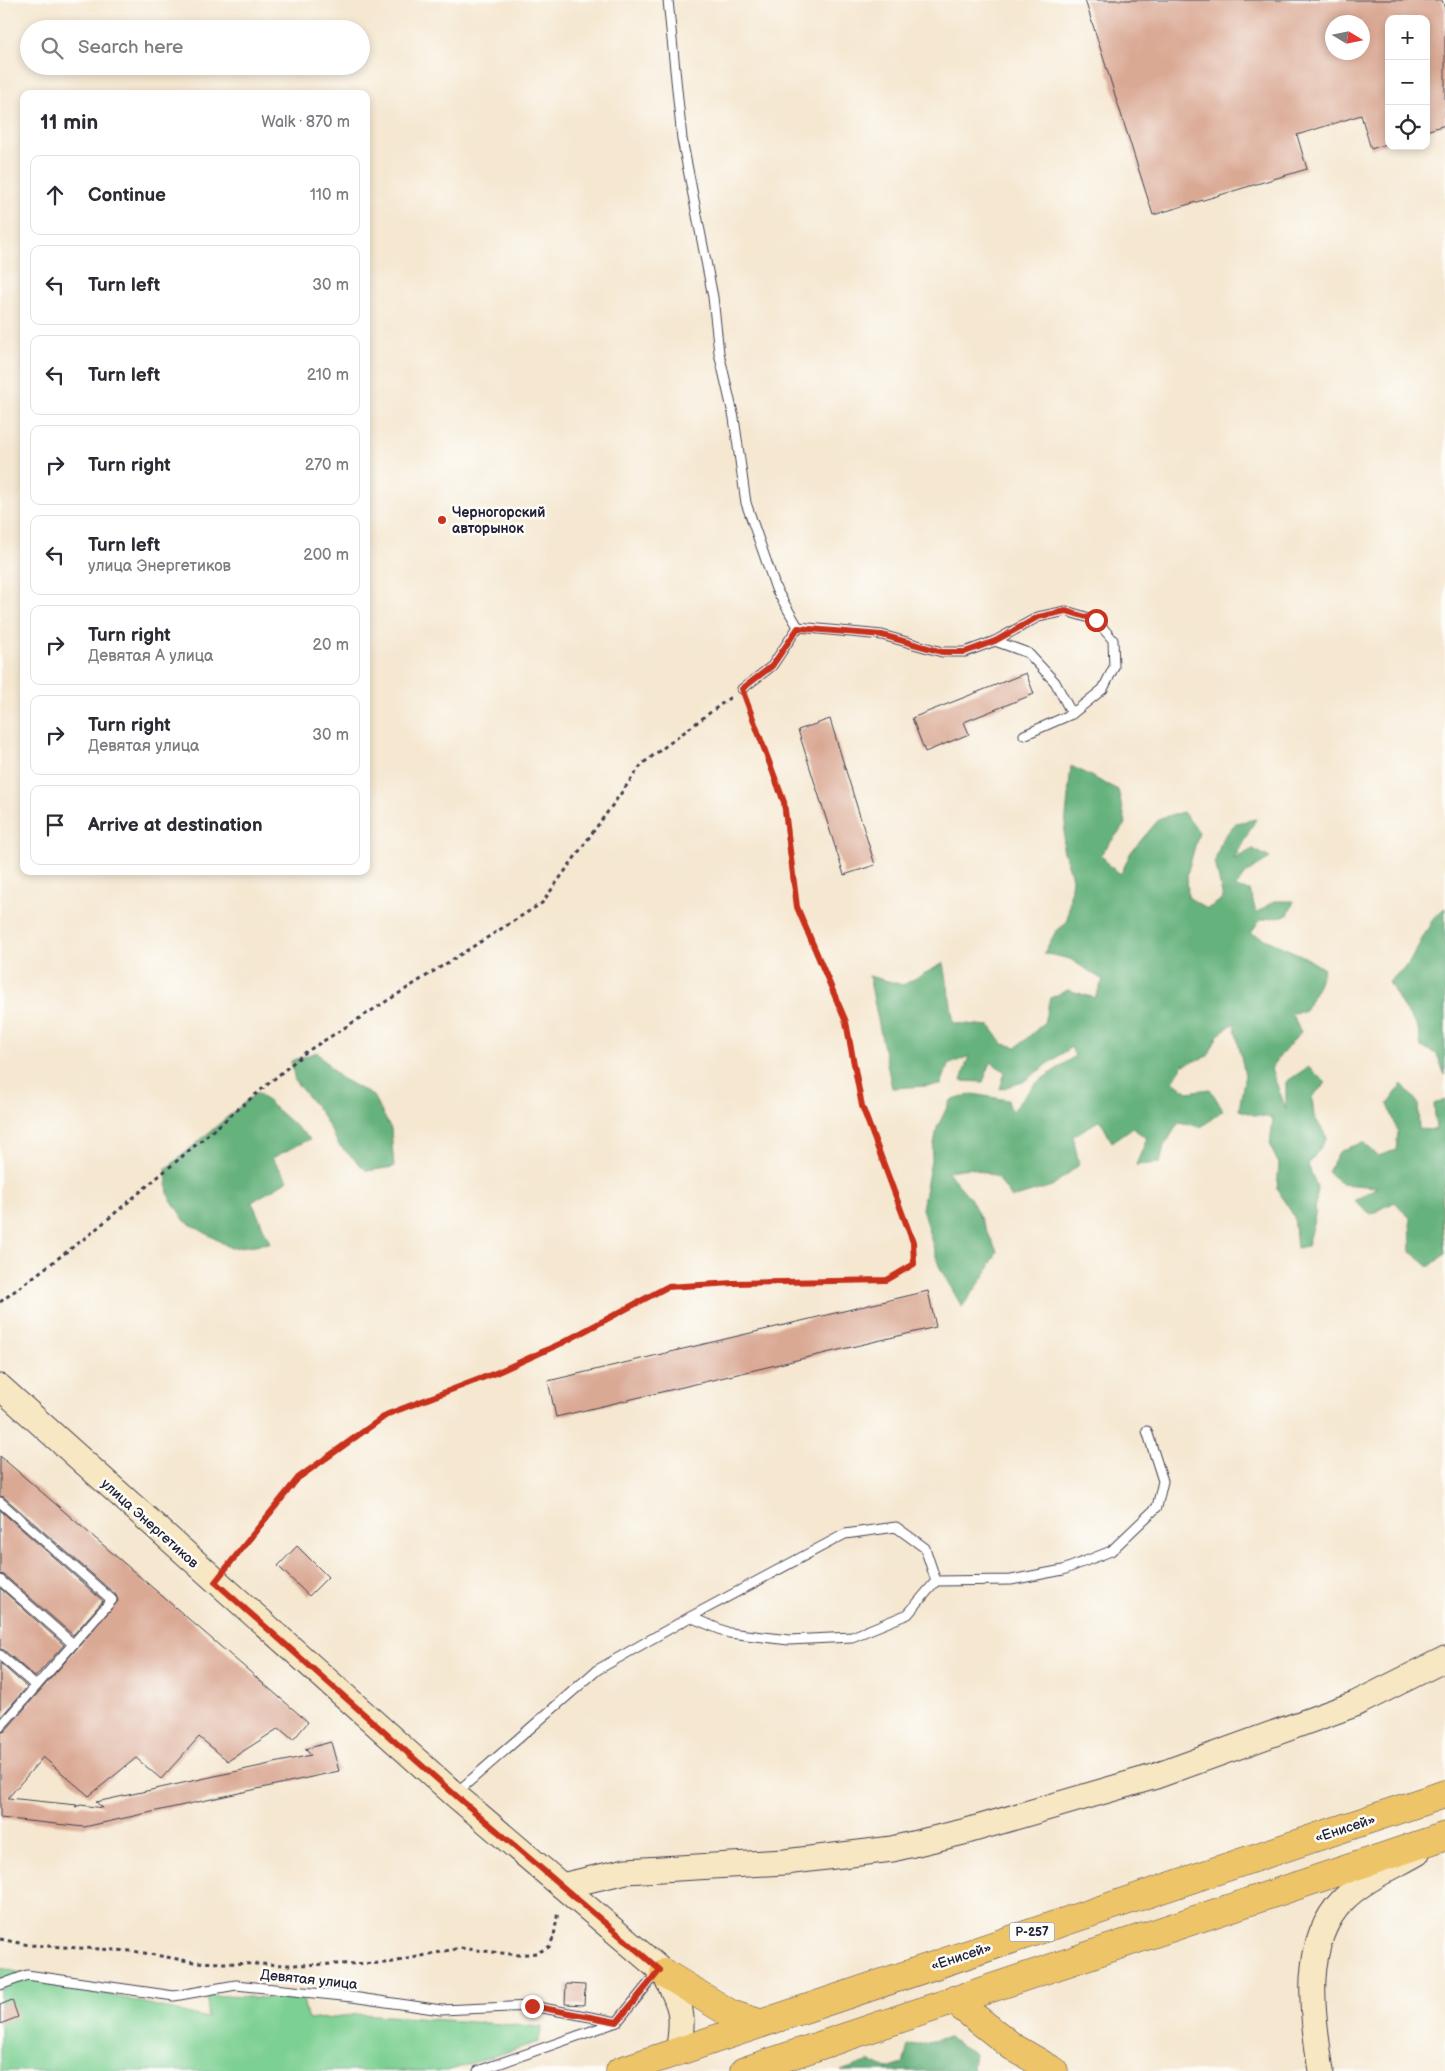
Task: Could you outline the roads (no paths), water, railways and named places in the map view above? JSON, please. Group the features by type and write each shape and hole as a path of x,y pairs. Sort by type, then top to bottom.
{"highway":[{"name":"«Енисей»","path":"620,2071 1445,1794"},
{"path":"744,2071 1445,1836"},
{"path":"662,1971 731,2014 760,2024"},
{"path":"953,2000 1013,2047 1054,2071"}],"main road":[{"name":"улица Энергетиков","path":"0,1387 215,1582 454,1794 662,1971"},
{"path":"562,1886 626,1871 785,1862 892,1849 968,1831 1156,1776 1355,1704 1445,1659"},
{"path":"1321,2071 1315,2031 1313,1974 1317,1946 1325,1922 1344,1899 1367,1882 1445,1836"},
{"path":"662,1971 678,1999 681,2011 682,2030 678,2051"}],"lane":[{"path":"668,0 682,139 713,297 719,353 734,418 746,503 776,589 798,628"},
{"path":"798,628 882,635 942,652 965,652 995,641 1038,617 1066,611 1096,620 1113,640 1114,667 1103,689 1072,714 1024,735"},
{"path":"742,689 772,666 798,628"},
{"path":"995,641 1028,653 1055,682 1072,714"},
{"path":"690,1617 729,1633 789,1640 852,1637 908,1614 936,1581 1011,1580 1063,1570 1110,1551 1157,1507 1163,1481 1147,1431"},
{"path":"0,1502 112,1600 0,1727"},
{"path":"454,1794 598,1670 690,1617 845,1534 896,1526 924,1548 936,1581"},
{"path":"0,1580 73,1644"},
{"path":"0,1655 36,1686"},
{"path":"478,2071 617,2022 662,1971"},
{"name":"Девятая улица","path":"0,1985 27,1975 174,1996 236,1985 352,1997 441,2010 532,2006 617,2022"}],"place":[{"name":"Черногорский авторынок","path":"442,520"}]}
